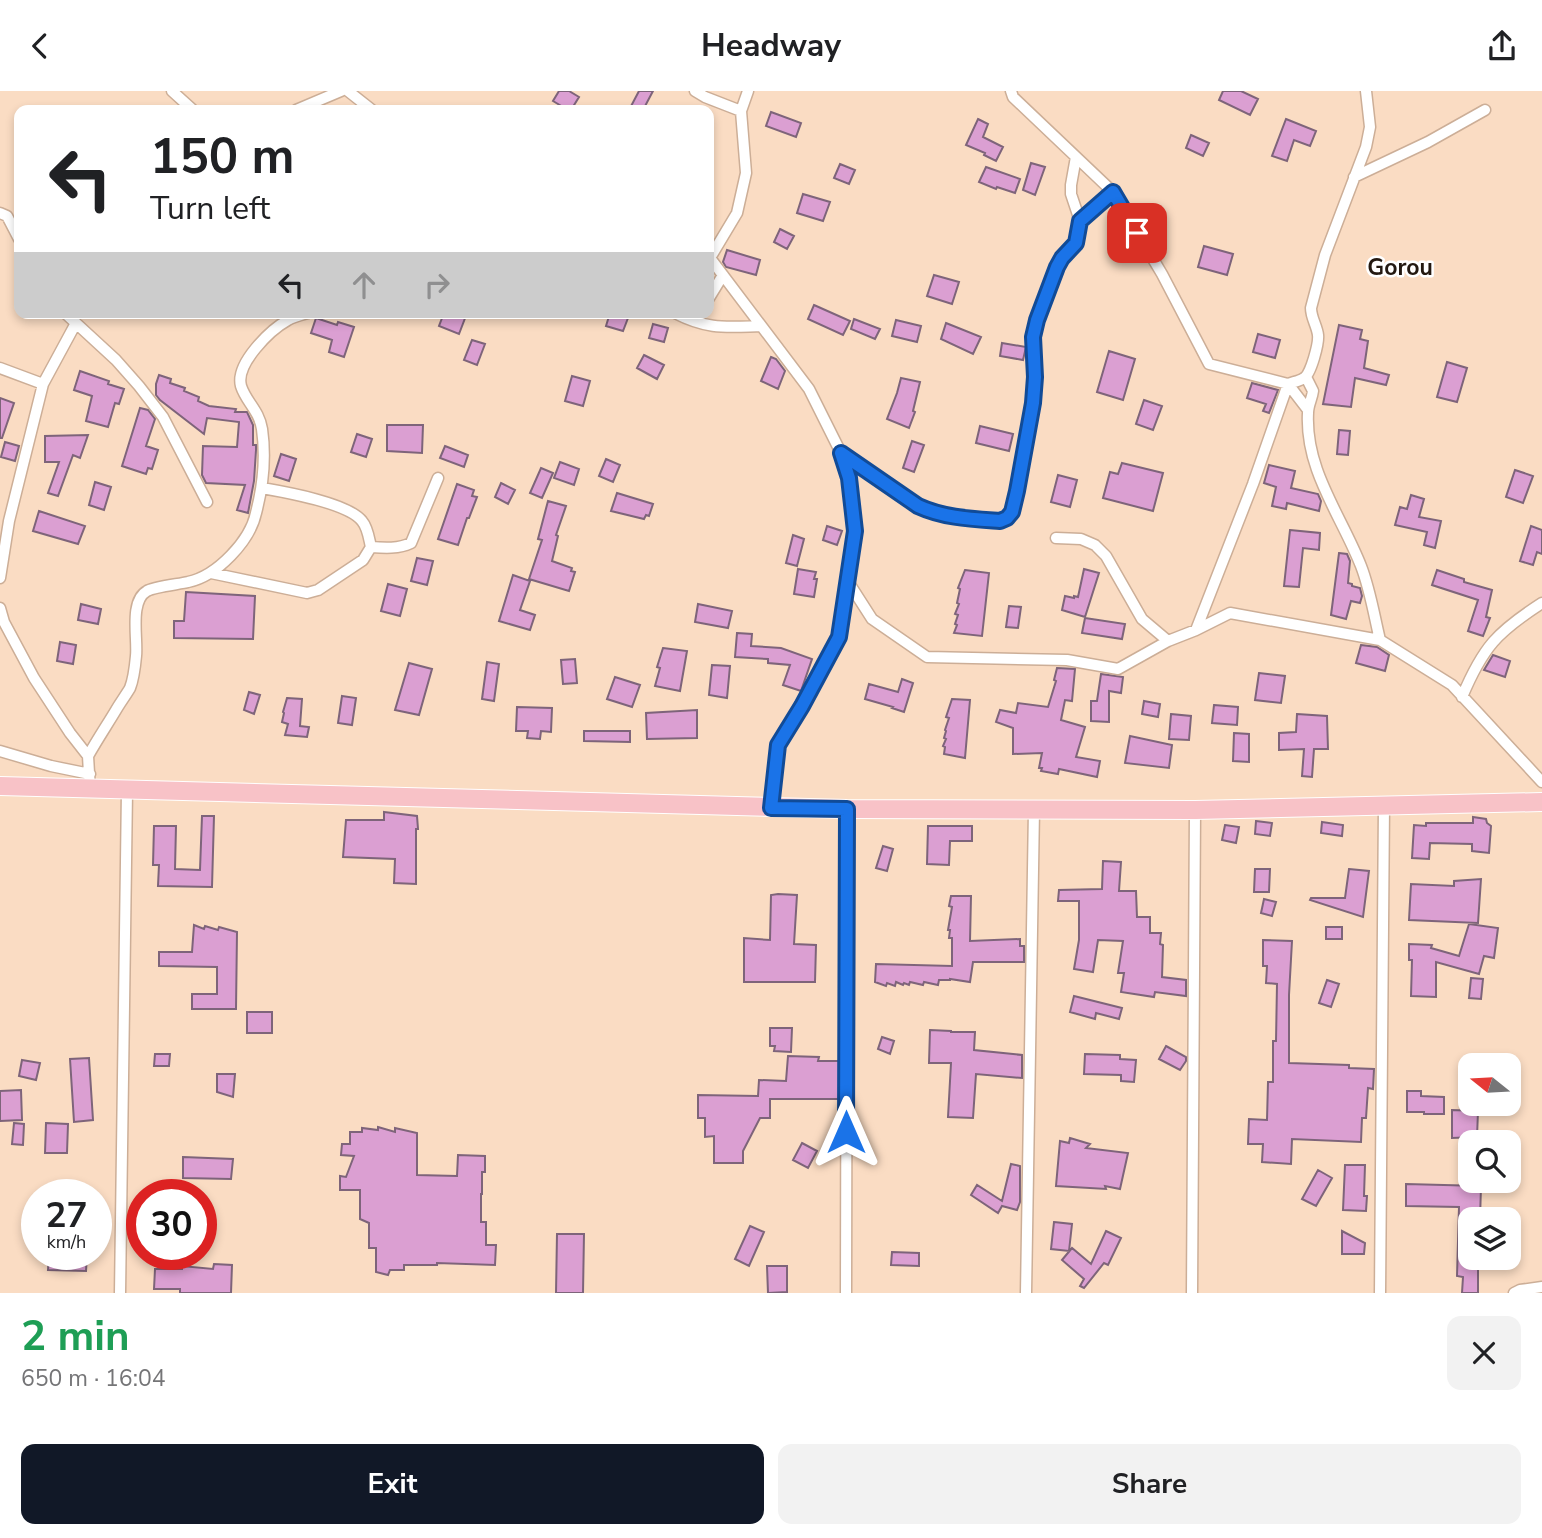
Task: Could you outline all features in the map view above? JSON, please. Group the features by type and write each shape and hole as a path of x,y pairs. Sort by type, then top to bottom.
{"main road":[{"path":"0,786 90,782 128,790 847,809 1195,810 1542,802"}],"street":[{"path":"173,91 188,105"},
{"path":"308,105 341,91"},
{"path":"348,91 366,105"},
{"path":"695,91 741,111"},
{"path":"714,251 737,213 746,173 741,111 748,91"},
{"path":"1011,91 1013,97 1113,192 1162,274 1209,364 1288,384 1306,377 1309,373 1319,341 1311,308 1325,255 1366,147 1370,127 1366,91"},
{"path":"1354,177 1428,142 1485,110"},
{"path":"841,453 929,511 1000,521 1012,512 1033,403 1033,337 1057,267 1076,243 1080,221 1070,185 1076,157"},
{"path":"1080,221 1113,192"},
{"path":"0,213 7,216 14,229"},
{"path":"714,263 809,389 841,453 849,478 855,531 839,637 778,745 771,808"},
{"path":"714,290 723,275"},
{"path":"72,319 116,360 163,417 207,502"},
{"path":"88,756 130,687 136,653 136,611 140,599 147,590 193,581 211,573 230,556 253,527 262,488 264,454 257,413 241,386 240,373 249,356 289,319"},
{"path":"689,319 702,325 717,327 761,326"},
{"path":"0,578 9,521 43,384 76,323"},
{"path":"0,368 43,384"},
{"path":"1306,377 1312,391 1308,410 1308,434 1313,458 1325,490 1360,563 1380,640"},
{"path":"1288,384 1308,410"},
{"path":"1196,630 1253,484 1288,384"},
{"path":"371,547 392,548 411,543 439,478"},
{"path":"211,573 307,593 318,590 363,560 371,547 365,523 357,515 302,495 262,488"},
{"path":"1056,538 1081,539 1096,545 1106,556 1142,619 1168,641"},
{"path":"847,580 872,619 927,657 1067,660 1118,670 1168,641 1230,613 1380,640 1452,685 1542,782"},
{"path":"1462,697 1474,668 1488,646 1512,623 1542,603"},
{"path":"0,608 4,622 34,678 69,733 88,756 90,782 51,766 0,751"},
{"path":"120,1293 128,790"},
{"path":"1380,1293 1384,804"},
{"path":"846,1293 847,809"},
{"path":"1026,1293 1034,809"},
{"path":"1192,1293 1195,810"},
{"path":"1514,1293 1542,1287"}],"building":[{"path":"559,91 569,91 579,97 574,105 560,105 553,101"},
{"path":"639,91 653,91 646,105 632,105"},
{"path":"1223,91 1241,91 1258,99 1250,115 1219,100"},
{"path":"771,112 801,123 796,137 766,126"},
{"path":"978,119 988,124 983,137 1003,147 996,161 966,145"},
{"path":"1286,119 1316,131 1310,146 1294,140 1287,161 1272,156"},
{"path":"1191,135 1209,143 1203,156 1186,148"},
{"path":"1031,163 1045,167 1035,195 1023,190"},
{"path":"840,164 855,170 849,184 834,178"},
{"path":"986,167 1020,179 1015,193 979,182"},
{"path":"803,194 830,202 823,221 797,213"},
{"path":"780,229 794,236 787,249 774,242"},
{"path":"1204,246 1233,254 1227,275 1198,267"},
{"path":"727,250 760,260 756,275 726,267 723,262"},
{"path":"934,275 959,282 952,304 927,296"},
{"path":"814,305 850,321 843,335 808,319"},
{"path":"316,319 354,327 344,357 329,352 332,340 311,333"},
{"path":"442,319 465,319 459,334 439,326"},
{"path":"608,319 628,319 623,331 606,326"},
{"path":"854,319 880,329 875,339 851,329"},
{"path":"896,320 921,326 917,342 892,336"},
{"path":"946,323 981,337 973,354 941,339"},
{"path":"653,324 668,328 664,342 649,338"},
{"path":"1339,325 1362,330 1360,339 1368,341 1364,368 1389,375 1386,385 1355,378 1351,407 1323,404"},
{"path":"1258,334 1280,340 1275,358 1253,352"},
{"path":"472,340 485,344 477,365 464,360"},
{"path":"1002,343 1026,347 1023,360 1000,356"},
{"path":"1109,351 1135,359 1123,400 1097,392"},
{"path":"644,355 664,365 657,379 637,368"},
{"path":"771,357 776,359 785,371 778,389 761,381"},
{"path":"1447,362 1467,368 1457,402 1437,397"},
{"path":"80,371 124,389 119,404 115,403 108,427 86,421 92,396 74,390"},
{"path":"159,375 171,379 170,383 185,388 184,391 199,397 198,401 209,406 247,412 253,425 253,445 256,445 254,481 248,513 237,510 245,485 206,483 202,475 203,446 237,447 239,422 207,418 204,434 156,395"},
{"path":"572,376 590,381 583,406 565,401"},
{"path":"901,378 920,382 913,411 915,412 909,428 887,419"},
{"path":"1252,383 1278,390 1269,413 1263,411 1266,404 1247,398"},
{"path":"0,398 14,403 2,438 0,438"},
{"path":"1144,400 1162,406 1153,430 1136,424"},
{"path":"140,408 148,410 155,419 146,446 158,450 152,469 148,468 146,474 122,466"},
{"path":"387,425 423,425 422,453 387,451"},
{"path":"980,426 1013,434 1009,451 976,443"},
{"path":"1339,430 1350,431 1348,455 1337,454"},
{"path":"357,434 372,439 366,457 351,452"},
{"path":"88,435 80,458 73,455 58,496 48,493 59,462 45,462 45,436"},
{"path":"912,441 924,445 914,472 903,468"},
{"path":"5,442 19,446 15,461 1,457"},
{"path":"445,446 468,455 464,467 440,458"},
{"path":"281,454 296,459 289,481 274,476"},
{"path":"606,459 620,465 613,482 599,476"},
{"path":"560,462 579,469 574,485 554,478"},
{"path":"1122,463 1163,473 1153,511 1103,498 1110,472 1118,474"},
{"path":"1269,465 1295,471 1291,488 1318,494 1321,501 1319,511 1287,503 1286,509 1272,506 1276,487 1264,483"},
{"path":"541,468 553,473 542,498 530,493"},
{"path":"1515,470 1533,476 1523,503 1506,497"},
{"path":"1058,475 1077,480 1070,507 1051,502"},
{"path":"95,482 111,487 104,510 89,505"},
{"path":"501,483 515,490 508,504 495,497"},
{"path":"457,484 474,490 472,496 477,497 458,545 438,539"},
{"path":"617,493 653,504 649,516 646,515 644,519 611,511"},
{"path":"1411,495 1424,499 1419,517 1441,521 1435,548 1424,545 1427,532 1395,525 1400,507 1407,509"},
{"path":"548,501 566,506 556,535 558,536 552,561 572,568 571,571 575,572 569,591 529,579 542,540 538,539"},
{"path":"39,511 85,526 78,544 33,531"},
{"path":"827,526 842,531 837,545 823,540"},
{"path":"1531,526 1542,530 1542,554 1537,552 1533,565 1520,561"},
{"path":"1290,530 1320,533 1319,550 1303,548 1299,587 1284,586"},
{"path":"793,535 804,539 797,566 786,563"},
{"path":"1339,553 1347,554 1350,561 1348,583 1360,588 1362,596 1360,603 1351,601 1346,619 1331,615"},
{"path":"417,558 433,561 427,585 411,581"},
{"path":"798,569 816,572 814,597 794,594"},
{"path":"1084,569 1099,573 1085,617 1062,610 1065,596 1078,597"},
{"path":"965,570 989,573 982,636 954,633 958,615 955,614 959,604 958,588"},
{"path":"1437,570 1492,590 1486,617 1490,618 1483,636 1468,631 1478,600 1432,585"},
{"path":"513,575 530,581 520,610 535,615 530,630 499,621"},
{"path":"388,584 407,589 400,616 381,611"},
{"path":"186,592 255,596 253,639 174,638 174,621 184,621"},
{"path":"81,604 101,609 98,624 78,620"},
{"path":"698,604 732,611 728,628 695,622"},
{"path":"1009,606 1021,607 1018,628 1006,627"},
{"path":"1085,618 1125,624 1122,639 1082,633"},
{"path":"737,633 752,634 751,646 781,648 812,659 801,691 783,685 790,665 768,663 768,659 735,657"},
{"path":"60,642 76,645 73,664 57,661"},
{"path":"1361,645 1377,647 1389,655 1385,671 1356,663"},
{"path":"663,648 687,651 680,691 655,686"},
{"path":"1493,655 1510,661 1505,677 1484,670"},
{"path":"575,659 577,683 563,684 561,660"},
{"path":"487,662 499,664 494,701 482,699"},
{"path":"409,663 432,669 419,715 395,710"},
{"path":"712,665 730,666 727,698 709,695"},
{"path":"1057,668 1075,669 1072,701 1065,700 1061,720 1085,727 1076,757 1100,761 1097,777 1059,769 1058,774 1041,771 1042,768 1039,768 1042,753 1013,754 1013,728 996,722 1000,710 1016,713 1018,703 1048,707"},
{"path":"1259,673 1285,676 1281,703 1255,700"},
{"path":"1101,674 1123,677 1121,693 1109,691 1109,722 1091,721 1091,701 1097,701"},
{"path":"615,677 640,685 632,707 607,699"},
{"path":"902,679 913,683 904,712 865,699 869,684 898,692"},
{"path":"249,692 260,695 254,714 244,710"},
{"path":"342,696 356,698 352,725 338,723"},
{"path":"287,698 302,699 300,726 309,727 307,737 285,735 288,724 282,722"},
{"path":"952,699 970,700 965,758 944,754 945,730 949,718 946,717"},
{"path":"1144,701 1160,704 1158,717 1142,714"},
{"path":"1214,705 1238,707 1237,725 1212,723"},
{"path":"517,707 552,708 551,732 541,731 540,739 527,738 528,731 516,731"},
{"path":"697,710 697,738 647,739 646,713"},
{"path":"1171,714 1191,716 1189,740 1169,739"},
{"path":"1297,714 1327,716 1328,749 1314,749 1312,777 1302,776 1304,749 1279,750 1279,733 1296,732"},
{"path":"584,731 630,731 630,742 584,741"},
{"path":"1234,733 1249,734 1249,762 1233,761"},
{"path":"1130,736 1172,745 1169,768 1125,763"},
{"path":"384,812 417,816 416,884 394,883 395,859 343,857 346,820 384,820"},
{"path":"202,816 214,816 212,887 158,886 159,865 153,865 154,826 176,826 175,869 200,870"},
{"path":"1473,817 1486,819 1491,826 1489,853 1472,851 1472,844 1430,843 1429,859 1412,858 1414,825 1473,823"},
{"path":"1256,821 1272,823 1270,836 1255,834"},
{"path":"1322,822 1343,825 1342,836 1321,833"},
{"path":"1225,825 1239,827 1236,843 1222,840"},
{"path":"928,826 972,826 972,841 950,841 949,865 927,864"},
{"path":"883,846 893,849 887,871 876,868"},
{"path":"1103,861 1121,862 1119,891 1136,891 1137,917 1150,917 1150,933 1161,933 1162,977 1186,980 1186,996 1155,992 1154,997 1121,992 1124,973 1118,973 1123,941 1098,940 1093,972 1074,969 1079,940 1079,901 1058,901 1059,890 1102,889"},
{"path":"1255,869 1270,869 1269,892 1254,892"},
{"path":"1349,869 1369,871 1363,917 1310,900 1345,898"},
{"path":"1481,879 1478,923 1409,920 1411,884 1454,886 1454,881"},
{"path":"771,895 797,895 794,944 816,945 815,982 744,982 744,938 770,940"},
{"path":"951,896 971,896 970,941 1020,939 1020,946 1024,946 1024,962 973,962 970,982 950,979 939,980 938,985 910,982 909,985 903,985 896,982 895,986 887,983 886,986 875,982 876,964 952,966 952,938 949,938 948,930"},
{"path":"1264,899 1276,902 1272,916 1261,913"},
{"path":"1469,924 1498,928 1494,958 1484,956 1479,974 1436,962 1436,997 1411,996 1412,960 1409,960 1409,944 1432,945 1431,948 1459,956"},
{"path":"194,925 204,929 205,926 218,930 219,927 237,932 236,1009 192,1009 192,994 217,994 217,967 159,966 159,952 192,952"},
{"path":"1326,927 1342,927 1342,939 1326,939"},
{"path":"1263,940 1292,941 1289,1063 1349,1065 1349,1068 1374,1069 1373,1089 1368,1088 1366,1118 1362,1118 1361,1142 1292,1139 1291,1164 1262,1162 1263,1144 1248,1144 1249,1119 1267,1120 1268,1082 1273,1082 1277,984 1266,983 1267,966 1263,966"},
{"path":"1471,978 1483,979 1481,999 1469,998"},
{"path":"1327,980 1339,984 1331,1007 1319,1003"},
{"path":"1074,996 1122,1008 1119,1019 1096,1013 1095,1019 1070,1012"},
{"path":"247,1012 272,1012 272,1033 247,1033"},
{"path":"770,1028 792,1028 791,1052 774,1051 775,1046 770,1046"},
{"path":"930,1030 975,1032 974,1050 1022,1055 1022,1078 976,1074 973,1118 948,1117 951,1063 929,1063"},
{"path":"882,1037 894,1041 890,1054 878,1049"},
{"path":"1166,1046 1186,1057 1180,1070 1159,1059"},
{"path":"155,1054 170,1054 169,1066 154,1066"},
{"path":"1085,1054 1120,1055 1120,1059 1136,1060 1134,1082 1121,1081 1121,1075 1084,1074"},
{"path":"788,1056 839,1061 839,1099 770,1099 770,1118 760,1118 743,1151 743,1163 714,1163 714,1136 705,1137 705,1118 698,1118 698,1095 758,1096 759,1080 786,1081"},
{"path":"89,1058 93,1120 74,1122 70,1059"},
{"path":"22,1060 40,1063 36,1080 19,1076"},
{"path":"217,1074 235,1074 233,1097 217,1092"},
{"path":"21,1090 22,1120 0,1121 0,1091"},
{"path":"1407,1091 1421,1091 1421,1096 1444,1097 1444,1114 1407,1112"},
{"path":"1452,1110 1458,1110 1458,1117 1478,1117 1477,1130 1458,1130 1458,1138 1452,1138"},
{"path":"14,1123 24,1124 23,1145 12,1144"},
{"path":"46,1123 68,1124 67,1153 45,1153"},
{"path":"378,1127 395,1132 395,1128 417,1133 417,1175 457,1176 458,1155 485,1156 481,1222 486,1222 486,1245 496,1245 495,1265 437,1263 404,1265 404,1270 390,1270 388,1275 376,1272 376,1248 369,1248 369,1223 360,1219 360,1190 340,1190 340,1176 346,1177 354,1156 341,1155 342,1144 350,1144 350,1132 362,1132 362,1128 378,1130"},
{"path":"1070,1138 1090,1144 1086,1148 1128,1153 1120,1189 1105,1186 1106,1189 1056,1186 1060,1141 1069,1143"},
{"path":"802,1143 817,1151 808,1168 793,1160"},
{"path":"183,1157 233,1159 231,1179 183,1178"},
{"path":"1011,1164 1020,1166 1020,1202 1017,1210 1002,1206 998,1213 971,1195 977,1185 1002,1201"},
{"path":"1345,1165 1365,1165 1366,1211 1343,1210"},
{"path":"1318,1170 1332,1178 1316,1206 1302,1199"},
{"path":"1406,1184 1458,1185 1458,1193 1481,1193 1480,1207 1406,1206"},
{"path":"1054,1222 1072,1224 1069,1251 1051,1249"},
{"path":"750,1226 764,1232 749,1266 735,1259"},
{"path":"1106,1231 1121,1238 1108,1265 1104,1263 1084,1288 1080,1286 1084,1279 1062,1260 1072,1248 1091,1264"},
{"path":"1342,1231 1365,1243 1364,1254 1342,1254"},
{"path":"557,1234 584,1234 583,1293 556,1293"},
{"path":"1458,1242 1458,1270 1478,1270 1478,1293 1462,1293 1463,1277 1457,1276"},
{"path":"892,1252 919,1253 919,1266 891,1265"},
{"path":"217,1264 232,1265 231,1293 180,1293 180,1289 154,1289 155,1270 217,1270"},
{"path":"767,1266 787,1266 787,1292 768,1293"}],"district":[{"name":"Gorou","path":"1400,267"}],"route":[{"path":"846,1132 847,809 771,808 778,745 839,637 855,531 849,478 841,453 929,511 1000,521 1007,518 1012,512 1017,491 1033,403 1033,337 1057,267 1076,243 1080,221 1113,192 1137,233"}]}
